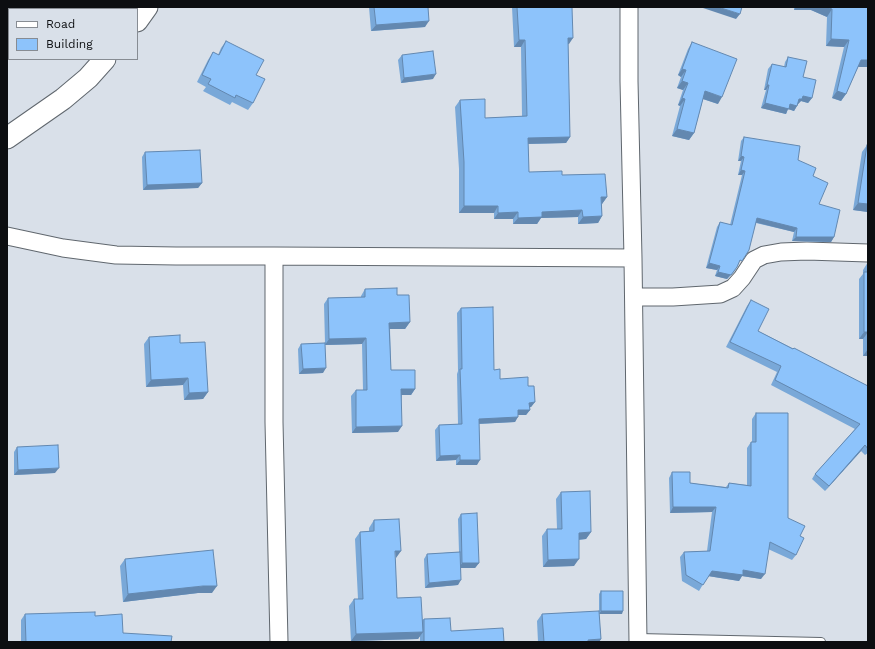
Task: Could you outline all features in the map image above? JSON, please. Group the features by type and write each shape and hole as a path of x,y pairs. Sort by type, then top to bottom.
{"street":[{"path":"138,19 146,7"},
{"path":"630,7 629,81 634,258 638,640"},
{"path":"7,138 63,99 88,78 104,60"},
{"path":"7,236 62,248 116,255 634,258"},
{"path":"634,297 673,297 720,294 733,288 754,260 764,255 781,252 808,251 868,253"},
{"path":"274,256 274,422 279,642"}],"lane":[{"path":"638,640 821,642"}],"building":[{"path":"42,7 77,7 77,8"},
{"path":"374,7 428,7 429,21 376,25"},
{"path":"517,7 572,7 573,38 568,38 570,137 528,138 529,172 562,171 562,175 605,174 607,197 601,197 602,216 583,217 582,210 542,212 542,217 518,218 518,212 498,213 498,206 464,206 464,162 460,100 485,99 485,118 527,116 525,40 519,40"},
{"path":"718,7 742,7 740,14"},
{"path":"826,7 868,7 868,60 861,60 846,94 837,91 849,40 831,39 832,9"},
{"path":"226,41 264,60 256,75 265,79 253,103 236,95 235,98 208,84 211,79 202,75 213,52 219,55"},
{"path":"692,42 737,59 722,97 705,91 694,133 677,129 685,99 682,98 688,83 682,81 686,70 682,69"},
{"path":"433,51 436,74 404,78 402,55"},
{"path":"788,57 807,61 803,77 816,80 812,98 803,96 802,99 799,99 797,106 790,104 789,109 765,103 769,85 767,85 772,64 786,67"},
{"path":"744,137 800,146 798,160 816,168 813,176 828,183 819,204 840,210 834,237 796,237 797,228 757,218 749,250 742,261 740,260 731,275 718,272 720,266 709,263 720,222 732,225 745,171 741,170 744,157 741,156"},
{"path":"868,145 868,204 858,203"},
{"path":"200,150 202,183 147,185 145,152"},
{"path":"864,272 868,272 868,332 864,332"},
{"path":"397,288 397,295 409,295 410,322 389,323 391,370 415,370 415,389 401,389 402,426 356,427 356,390 367,390 366,338 329,339 328,298 365,297 365,289"},
{"path":"751,300 769,309 758,331 868,386 868,449 865,445 829,486 815,474 860,424 775,380 781,366 730,342"},
{"path":"493,307 494,370 500,369 500,379 528,377 528,386 534,386 535,402 529,403 530,410 518,410 518,417 479,419 480,460 460,460 460,455 440,456 439,425 462,424 460,369 462,369 461,308"},
{"path":"180,335 180,343 205,342 208,392 189,393 188,378 151,380 149,337"},
{"path":"325,343 326,368 303,369 301,344"},
{"path":"756,413 788,413 788,518 805,526 800,536 804,538 796,555 770,542 765,574 743,570 743,575 712,571 703,585 686,575 684,552 710,551 716,507 673,507 672,472 690,472 690,483 728,488 729,483 751,486 751,442 756,442"},
{"path":"58,445 59,468 18,470 17,447"},
{"path":"590,491 591,532 579,533 579,559 548,560 547,529 562,529 561,492"},
{"path":"477,513 479,563 462,563 461,514"},
{"path":"399,519 401,551 395,551 397,598 421,597 423,632 356,634 354,599 363,599 360,532 374,531 374,520"},
{"path":"213,550 217,586 203,586 128,594 125,559"},
{"path":"460,552 461,580 429,583 427,554"},
{"path":"601,591 623,591 623,611 601,611"},
{"path":"599,611 601,639 588,640 588,642 544,642 542,614"},
{"path":"95,612 95,616 122,614 123,633 172,636 171,642 26,642 25,614"},
{"path":"450,618 451,631 503,628 504,642 424,642 424,619"}]}
